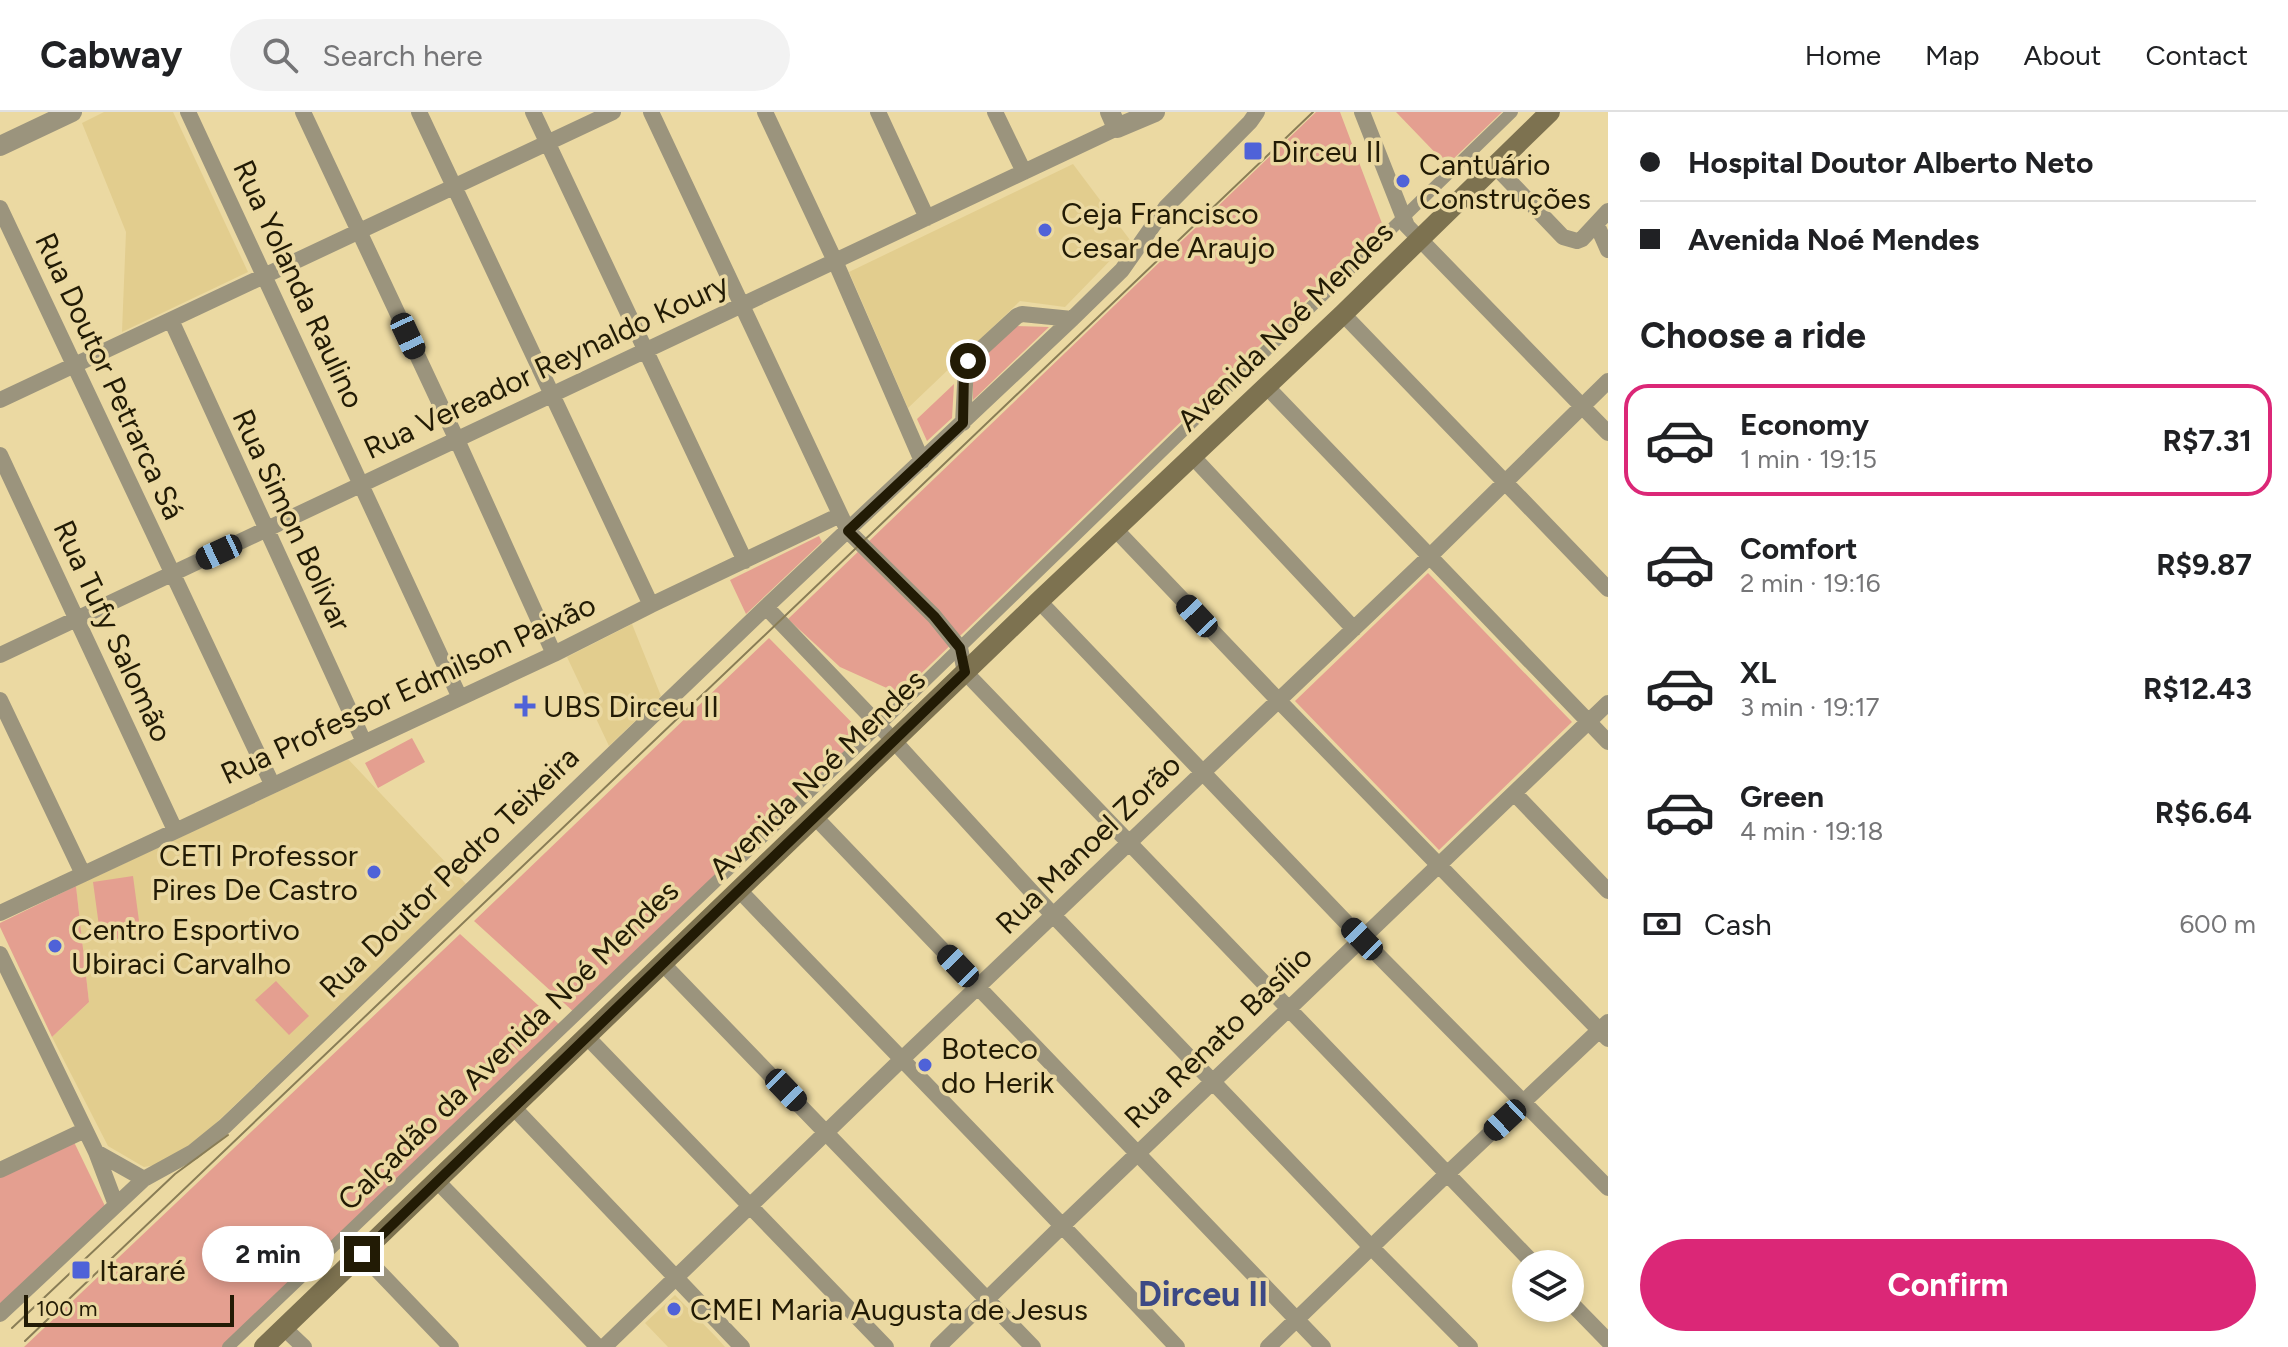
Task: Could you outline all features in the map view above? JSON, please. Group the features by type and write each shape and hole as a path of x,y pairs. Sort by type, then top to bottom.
{"main road":[{"name":"Avenida Noé Mendes","path":"264,1347 1550,112"}],"street":[{"path":"0,146 72,112"},
{"name":"Rua Yolanda Raulino","path":"188,112 460,698"},
{"path":"303,112 554,654"},
{"path":"419,112 651,605"},
{"path":"533,112 745,561"},
{"path":"0,400 613,112"},
{"path":"651,112 844,523 934,616 960,648 965,672 1520,1250"},
{"path":"765,112 835,261 922,461"},
{"path":"878,112 927,218"},
{"path":"995,112 1024,172"},
{"name":"Rua Doutor Pedro Teixeira","path":"0,1314 144,1179 193,1152 225,1126 766,607 844,523 922,461 1072,319 1122,270 1166,207 1257,112"},
{"path":"1362,112 1407,226 1608,433"},
{"name":"Calçadão da Avenida Noé Mendes","path":"228,1347 879,726 1512,112"},
{"path":"1113,120 1148,113"},
{"name":"Rua Vereador Reynaldo Koury","path":"0,655 1024,172 1113,120"},
{"path":"1494,165 1563,237 1577,241 1589,234 1608,211"},
{"name":"Rua Doutor Petrarca Sá","path":"0,208 272,784"},
{"path":"1597,225 1608,250"},
{"path":"963,423 968,361 1010,320 1022,314 1072,319"},
{"path":"1343,314 1608,589"},
{"name":"Rua Simon Bolivar","path":"171,320 364,742"},
{"name":"Rua Manoel Zorão","path":"604,1347 1430,556 1608,381"},
{"path":"1267,387 1608,742"},
{"name":"Rua Tufy Salomão","path":"0,455 175,830"},
{"path":"1193,457 1354,629"},
{"name":"Rua Professor Edmilson Paixão","path":"0,913 554,654 745,561 844,523"},
{"path":"1116,530 1439,865 1605,1031 1447,1174 1268,1347"},
{"path":"1039,601 1202,774 1608,1188"},
{"path":"766,607 1053,915 1470,1347"},
{"path":"0,700 83,874"},
{"name":"Rua Renato Basílio","path":"938,1347 1608,703"},
{"path":"1514,793 1608,891"},
{"path":"815,817 1323,1347"},
{"path":"739,890 1177,1347"},
{"path":"0,954 96,1152 116,1205"},
{"path":"663,964 1033,1347"},
{"path":"588,1038 886,1347"},
{"path":"514,1108 742,1347"},
{"path":"0,1170 85,1130"},
{"path":"96,1152 144,1179"},
{"path":"438,1182 598,1347"},
{"path":"362,1254 451,1347"},
{"path":"1584,1316 1608,1340 1600,1347"},
{"path":"284,1328 304,1347"}],"shaded area":[{"path":"104,112 173,112 248,272 122,332 126,232 82,123"},
{"path":"1316,112 1340,112 1383,226 900,694 840,667 788,619"},
{"path":"1396,112 1502,112 1447,165"},
{"path":"1073,164 1130,240 1065,307 1020,301 908,408 849,272"},
{"path":"1014,326 1049,327 973,400 973,366"},
{"path":"954,384 952,418 927,441 917,419"},
{"path":"819,536 822,542 746,614 730,580"},
{"path":"1428,573 1572,722 1439,850 1295,701"},
{"path":"632,624 661,696 609,746 567,657"},
{"path":"769,638 864,735 576,1014 474,921"},
{"path":"412,738 425,762 378,788 365,763"},
{"path":"348,759 466,884 196,1142 156,1165 144,1167 108,1146 52,1037 89,1002 76,886"},
{"path":"133,876 141,936 101,941 93,882"},
{"path":"76,886 89,1002 52,1037 0,923"},
{"path":"460,934 562,1027 222,1347 24,1347"},
{"path":"276,981 309,1016 289,1035 255,1000"},
{"path":"74,1142 105,1206 0,1306 0,1176"},
{"name":"CMEI Maria Augusta de Jesus","path":"675,1295 725,1347 668,1347 645,1323"}],"tram line":[{"path":"25,1341 1313,112"},
{"path":"12,1328 175,1174 228,1135"}],"place":[{"name":"Dirceu II","path":"1253,151"},
{"name":"Cantuário Construções","path":"1403,181"},
{"name":"Ceja Francisco Cesar de Araujo","path":"1045,230"},
{"name":"UBS Dirceu II","path":"525,706"},
{"name":"CETI Professor Pires De Castro","path":"374,872"},
{"name":"Centro Esportivo Ubiraci Carvalho","path":"55,946"},
{"name":"Boteco do Herik","path":"925,1065"},
{"name":"Itararé","path":"81,1270"},
{"name":"CMEI Maria Augusta de Jesus","path":"674,1309"}],"district":[{"name":"Dirceu II","path":"1203,1294"}],"route":[{"path":"362,1254 965,672 960,648 934,616 848,531 963,423 964,371 968,361"}]}
